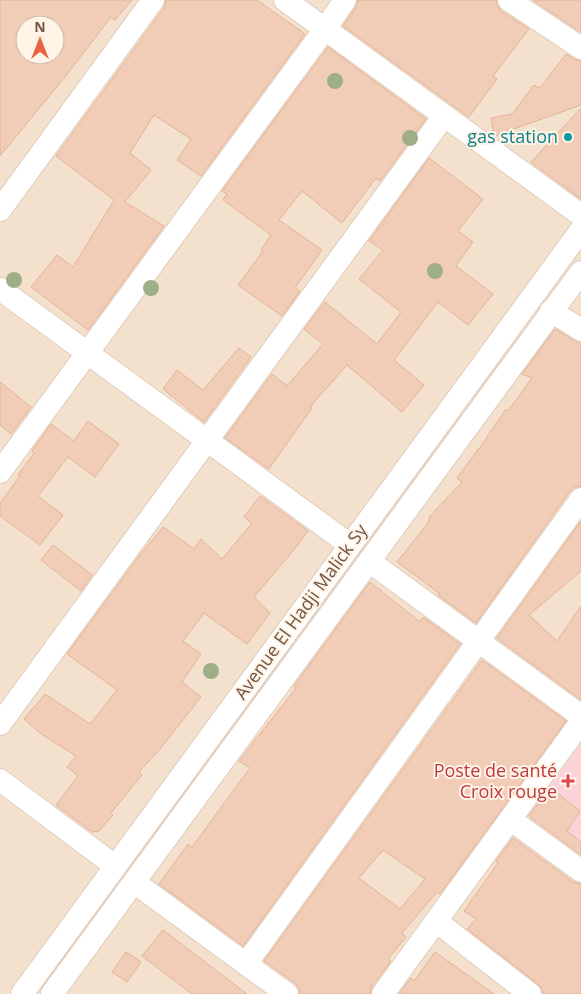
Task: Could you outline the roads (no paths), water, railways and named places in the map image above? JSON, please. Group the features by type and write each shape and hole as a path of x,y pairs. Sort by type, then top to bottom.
{"street":[{"path":"0,210 153,0"},
{"path":"285,0 581,215"},
{"path":"0,472 344,0"},
{"path":"509,0 581,48"},
{"path":"0,724 444,116"},
{"name":"Avenue El Hadji Malick Sy","path":"22,994 581,230"},
{"name":"Avenue El Hadji Malick Sy","path":"52,994 581,272"},
{"path":"0,290 350,545"},
{"path":"552,311 581,330"},
{"path":"246,964 581,499"},
{"path":"369,561 581,716"},
{"path":"383,994 581,722"},
{"path":"0,780 115,866"},
{"path":"510,819 581,871"},
{"path":"134,882 287,994"},
{"path":"436,921 529,994"}],"place":[{"name":"gas station","path":"568,137"},
{"name":"Poste de santé Croix rouge","path":"568,781"}]}
